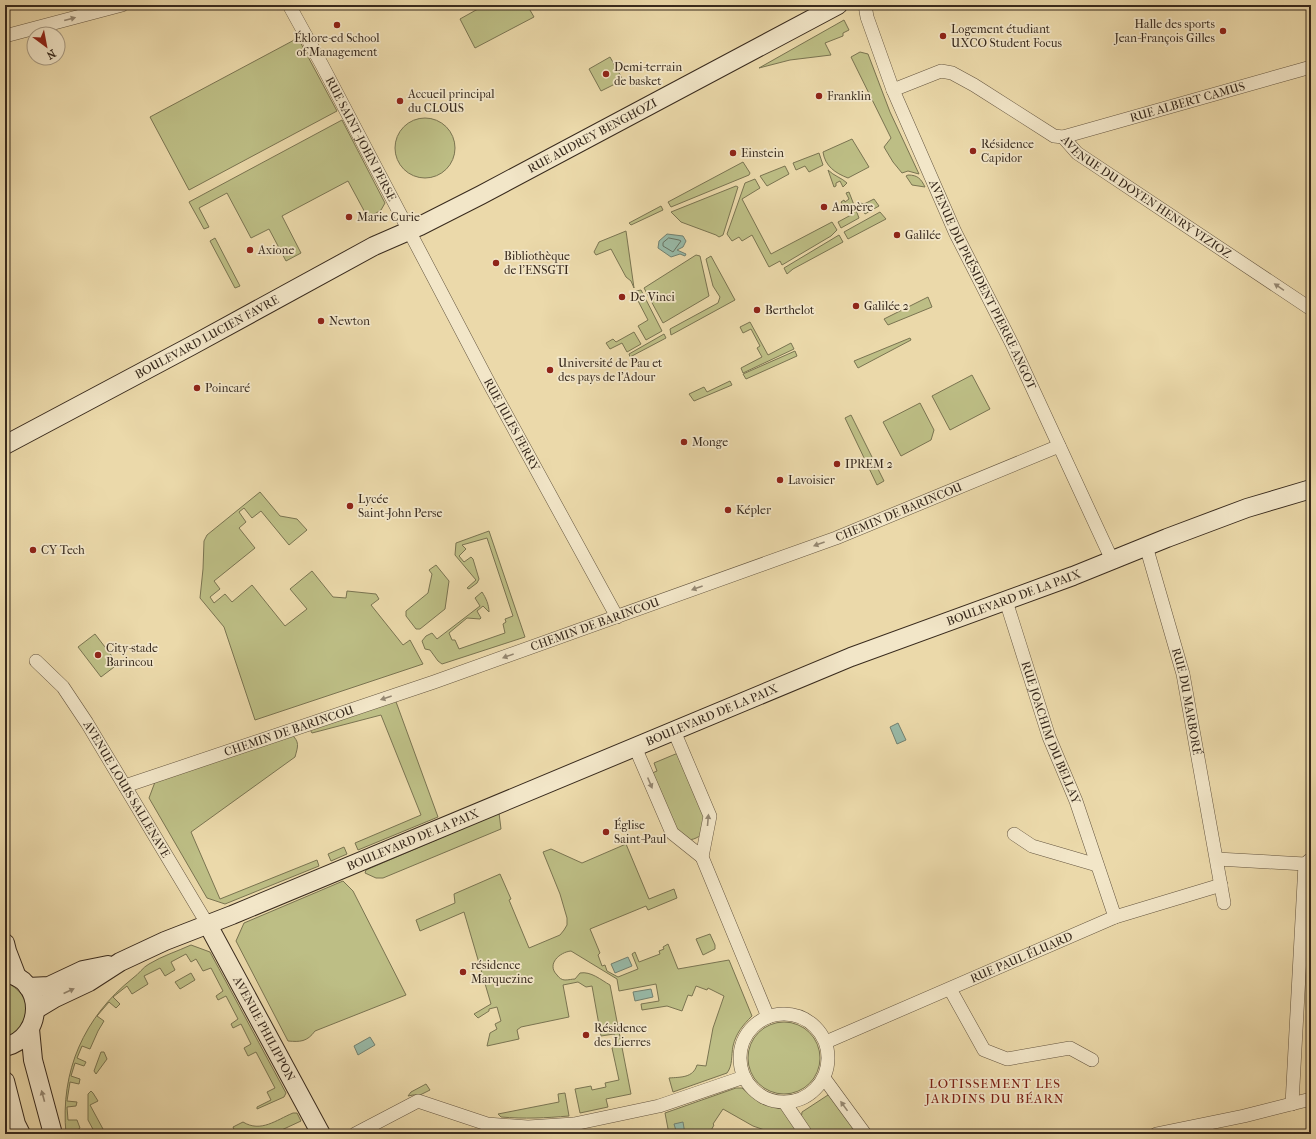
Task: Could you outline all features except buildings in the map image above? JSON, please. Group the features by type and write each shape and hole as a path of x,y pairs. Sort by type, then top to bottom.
{"main road":[{"name":"RUE AUDREY BENGHOZI","path":"410,231 570,148 838,5"},
{"name":"BOULEVARD LUCIEN FAVRE","path":"5,445 374,246 410,231"},
{"name":"BOULEVARD DE LA PAIX","path":"36,1010 55,998 89,982 120,962 165,941 208,925 851,657 1073,576 1146,546 1247,508 1311,489"},
{"name":"AVENUE PHILIPPON","path":"208,925 320,1134"},
{"path":"5,944 17,979 34,1001 36,1010 34,1020 24,1037 16,1043 5,1047"},
{"name":"BOULEVARD DE LA PAIX","path":"17,979 49,986 83,970 120,962"},
{"path":"30,1029 33,1060 53,1134"},
{"path":"5,1081 16,1124 21,1134"}],"street":[{"path":"5,36 122,5"},
{"name":"RUE SAINT-JOHN PERSE","path":"289,5 410,231"},
{"name":"AVENUE DU PRÉSIDENT PIERRE ANGOT","path":"864,5 893,90 955,232 1012,344 1112,560"},
{"name":"RUE ALBERT CAMUS","path":"1063,137 1311,67"},
{"name":"AVENUE DU DOYEN HENRY VIZIOZ","path":"893,90 942,71 952,73 974,85 1054,136 1063,137 1077,153 1311,309"},
{"name":"RUE JULES FERRY","path":"410,231 494,392 617,617"},
{"name":"CHEMIN DE BARINCOU","path":"125,786 434,682 836,538 1059,446"},
{"name":"RUE DU MARBORÉ","path":"1146,546 1183,674 1224,903"},
{"name":"RUE JOACHIM DU BELLAY","path":"1006,601 1049,737 1076,801 1115,917"},
{"name":"AVENUE LOUIS SALLENAVE","path":"36,661 63,687 88,724 208,925"},
{"path":"674,731 710,816 702,856"},
{"path":"635,747 672,833 702,856 768,1017"},
{"path":"1014,834 1032,846 1097,865"},
{"path":"1217,859 1308,869 1292,1104"},
{"name":"RUE PAUL ÉLUARD","path":"826,1042 1115,917 1221,885"},
{"path":"950,989 984,1050 1007,1059 1070,1048 1092,1060"},
{"path":"781,1014 795,1015 808,1020 819,1030 826,1042 829,1054 828,1066 824,1078 817,1088 808,1096 797,1101 772,1101 761,1096 751,1088 744,1077 740,1062 741,1047 747,1034 758,1022 768,1017 781,1014"},
{"path":"355,1134 418,1101 486,1124 528,1127 574,1124 659,1106 744,1077"},
{"path":"824,1078 865,1134"},
{"path":"1156,1134 1213,1129 1311,1099"},
{"path":"785,1102 806,1134"}],"green space":[{"path":"485,5 527,5 534,17 475,48 460,19"},
{"path":"844,20 849,30 843,33 843,36 825,43 831,55 790,60 759,68"},
{"path":"298,38 337,111 189,190 150,117"},
{"path":"860,52 868,54 890,112 919,174 908,171 902,173 884,147 891,138 851,57"},
{"name":"Demi-terrain de basket","path":"610,57 623,80 601,91 589,69"},
{"path":"419,118 431,118 442,123 450,131 455,142 453,160 442,173 431,178 419,178 408,173 400,165 395,154 395,142 400,131 408,123"},
{"path":"342,120 385,203 381,210 368,218 348,181 282,216 301,253 286,261 269,229 251,238 227,193 199,208 209,227 204,229 189,202"},
{"path":"852,139 869,167 848,178 839,174 828,165 823,152"},
{"path":"819,153 823,165 809,172 805,166 796,170 793,163"},
{"path":"743,162 750,173 749,175 671,207 668,202"},
{"path":"785,166 789,174 767,186 760,176"},
{"path":"828,170 847,183 843,187 840,181 836,183 836,186 834,187"},
{"path":"908,175 919,178 925,187 912,185 906,176"},
{"path":"755,179 760,188 742,199 771,254 832,222 837,230 831,236 782,265 780,261 769,267 752,235 742,241 739,237 732,241 727,234 745,183"},
{"path":"736,186 738,187 723,235 719,237 681,222 671,212"},
{"path":"849,192 859,218 841,228 838,222 851,215 848,210 846,211 841,202 844,200 845,202 849,199 846,193"},
{"path":"874,199 879,206 865,214 860,203 864,204"},
{"path":"661,206 663,210 631,225 629,223"},
{"path":"880,212 886,219 848,239 844,232"},
{"path":"626,231 634,288 631,281 626,277 611,249 596,255 594,252 599,242"},
{"path":"839,235 843,242 793,269 787,274 784,268"},
{"path":"215,238 240,286 235,288 210,241"},
{"path":"696,255 700,256 709,296 663,323 644,288"},
{"path":"711,256 735,300 671,335 670,329 718,303 720,297 713,286 706,259"},
{"path":"641,290 662,331 646,340 638,326 648,320 636,297 636,291"},
{"path":"928,297 932,307 888,325 884,319"},
{"path":"750,322 768,355 791,343 794,349 743,373 741,368 762,357 757,348 760,346 751,329 743,333 740,327"},
{"path":"634,332 641,344 627,352 622,343 610,349 606,343 613,339 616,342"},
{"path":"664,334 666,338 630,357 629,354"},
{"path":"910,338 911,340 858,368 854,361"},
{"path":"795,351 797,356 746,379 743,374"},
{"path":"972,375 990,409 950,430 932,396"},
{"path":"730,381 732,385 694,401 689,394 704,387 707,392"},
{"path":"920,403 934,430 931,440 901,456 883,422"},
{"path":"851,415 884,481 877,485 845,418"},
{"path":"260,492 280,516 297,519 307,530 289,545 261,511 252,518 244,508 239,512 246,522 239,528 255,548 214,581 220,589 210,597 214,603 225,594 232,602 252,585 285,626 307,609 290,589 312,571 333,597 346,598 347,591 376,594 379,599 371,605 403,645 410,640 423,664 255,720 224,627 200,598 204,541 207,535"},
{"path":"489,531 525,637 442,664 430,650 425,649 422,641 426,636 432,633 437,639 480,606 475,598 482,592 487,602 489,612 483,606 477,611 481,618 480,619 467,618 449,633 452,640 455,640 459,649 505,633 503,624 506,622 505,619 513,616 487,538 462,545 466,549 459,556 464,562 471,557 473,559 479,579 477,583 469,589 467,588 476,580 455,555 456,543"},
{"path":"436,565 449,581 445,609 420,629 416,629 406,616 406,611 428,593 432,574 429,570"},
{"name":"City-stade Barincou","path":"95,634 118,664 101,677 78,647"},
{"path":"395,699 438,817 358,850 355,843 421,815 381,715 312,733 309,728"},
{"path":"291,734 296,739 298,744 295,757 191,832 220,899 317,860 319,866 225,904 207,898 149,798 155,782"},
{"path":"678,753 704,816 701,835 691,840 681,838 650,774 657,771 654,763"},
{"path":"499,813 501,829 383,878 376,878 365,873 366,870"},
{"path":"626,844 649,899 674,889 677,898 648,910 646,906 590,929 600,953 598,955 602,966 605,965 607,971 618,977 638,969 632,954 635,952 639,962 660,954 659,951 664,949 663,947 668,944 678,969 729,960 752,1016 736,1037 733,1046 731,1064 727,1073 673,1092 669,1078 690,1075 697,1065 706,1066 713,1028 724,996 708,988 707,990 696,986 692,996 688,995 682,1011 667,1006 642,1010 641,1004 659,1001 656,984 619,991 617,979 571,951 559,956 553,967 554,971 561,979 575,979 580,973 588,973 610,985 631,1094 606,1099 608,1107 580,1113 575,1089 591,1086 592,1090 606,1087 605,1083 619,1080 612,1048 617,1046 614,1034 601,1036 592,986 586,987 578,982 563,985 569,1017 521,1027 517,1030 519,1039 487,1046 490,1033 497,1029 495,1024 501,1021 497,1007 489,1009 489,1011 478,1018 474,1014 491,1004 464,912 420,931 416,920 455,903 454,894 500,874 529,948 560,935 567,925 567,918 560,894 543,852 551,849 582,863"},
{"path":"344,847 347,854 331,861 328,854"},
{"path":"343,881 353,891 406,995 315,1031 306,1039 288,1041 236,941 244,923"},
{"path":"710,934 715,945 715,949 703,955 696,939"},
{"path":"191,945 210,952 286,1093 284,1097 257,1109 257,1107 271,1100 267,1092 275,1088 256,1052 248,1056 244,1048 251,1044 241,1024 233,1028 231,1024 238,1019 226,996 218,1000 216,996 223,991 211,968 203,971 196,959 191,962 186,954 171,962 175,970 165,976 160,968 144,976 148,984 132,994 127,986 113,997 120,1004 116,1008 109,1002 97,1016 116,993 149,964 159,958"},
{"path":"191,973 195,980 180,989 175,982"},
{"path":"5,982 15,987 21,994 27,1010 25,1019 21,1026 15,1033 5,1038"},
{"path":"97,1016 104,1021 90,1049 82,1046 77,1058 86,1062 84,1066 75,1063 71,1076 80,1079 79,1084 70,1082 67,1101 77,1102 76,1106 67,1107 68,1120 77,1120 80,1128 72,1134 66,1134 65,1111 67,1089 72,1067 79,1047"},
{"path":"784,1022 804,1028 814,1038 820,1058 814,1078 804,1088 784,1094 764,1088 754,1078 748,1058 754,1038 764,1028"},
{"path":"101,1052 104,1052 107,1059 96,1074 94,1071"},
{"path":"426,1084 430,1090 420,1095 408,1096 411,1092"},
{"path":"736,1088 742,1088 760,1103 782,1109 799,1134 776,1134 753,1126 723,1109 713,1124 714,1125 709,1134 669,1134 665,1113"},
{"path":"91,1091 98,1101 90,1105 103,1129 95,1133 88,1120 88,1094"},
{"path":"565,1093 569,1116 518,1118 501,1117 498,1114 559,1102 558,1094"},
{"path":"828,1095 835,1098 858,1134 811,1134 801,1119 802,1112"},
{"path":"293,1113 297,1113 301,1121 273,1134 236,1134 233,1127 243,1122 250,1125 262,1126"}],"water":[{"path":"667,234 683,236 686,241 683,247 677,250 686,254 685,256 680,254 671,257 658,248 659,241"},
{"path":"898,723 906,740 897,744 890,727"},
{"path":"628,957 632,966 615,973 611,964"},
{"path":"651,989 653,997 635,1001 633,992"},
{"path":"370,1037 375,1045 358,1055 354,1046"},
{"path":"683,1122 685,1134 677,1134 674,1124"}],"place":[{"name":"Éklore-ed School of Management","path":"337,25"},
{"name":"Halle des sports Jean-François Gilles","path":"1223,31"},
{"name":"Logement étudiant UXCO Student Focus","path":"943,36"},
{"name":"Demi-terrain de basket","path":"606,74"},
{"name":"Franklin","path":"819,96"},
{"name":"Accueil principal du CLOUS","path":"400,101"},
{"name":"Résidence Capidor","path":"973,151"},
{"name":"Einstein","path":"733,153"},
{"name":"Ampère","path":"824,207"},
{"name":"Marie Curie","path":"349,217"},
{"name":"Galilée","path":"897,235"},
{"name":"Axione","path":"250,250"},
{"name":"Bibliothèque de l'ENSGTI","path":"496,263"},
{"name":"De Vinci","path":"622,297"},
{"name":"Galilée 2","path":"856,306"},
{"name":"Berthelot","path":"757,310"},
{"name":"Newton","path":"321,321"},
{"name":"Université de Pau et des pays de l'Adour","path":"550,370"},
{"name":"Poincaré","path":"197,388"},
{"name":"Monge","path":"684,442"},
{"name":"IPREM 2","path":"837,464"},
{"name":"Lavoisier","path":"780,480"},
{"name":"Lycée Saint-John Perse","path":"350,506"},
{"name":"Képler","path":"728,510"},
{"name":"CY Tech","path":"33,550"},
{"name":"City-stade Barincou","path":"98,655"},
{"name":"Église Saint-Paul","path":"606,832"},
{"name":"résidence Marquezine","path":"463,972"},
{"name":"Résidence des Lierres","path":"586,1035"}],"district":[{"name":"LOTISSEMENT LES JARDINS DU BÉARN","path":"995,1090"}]}
